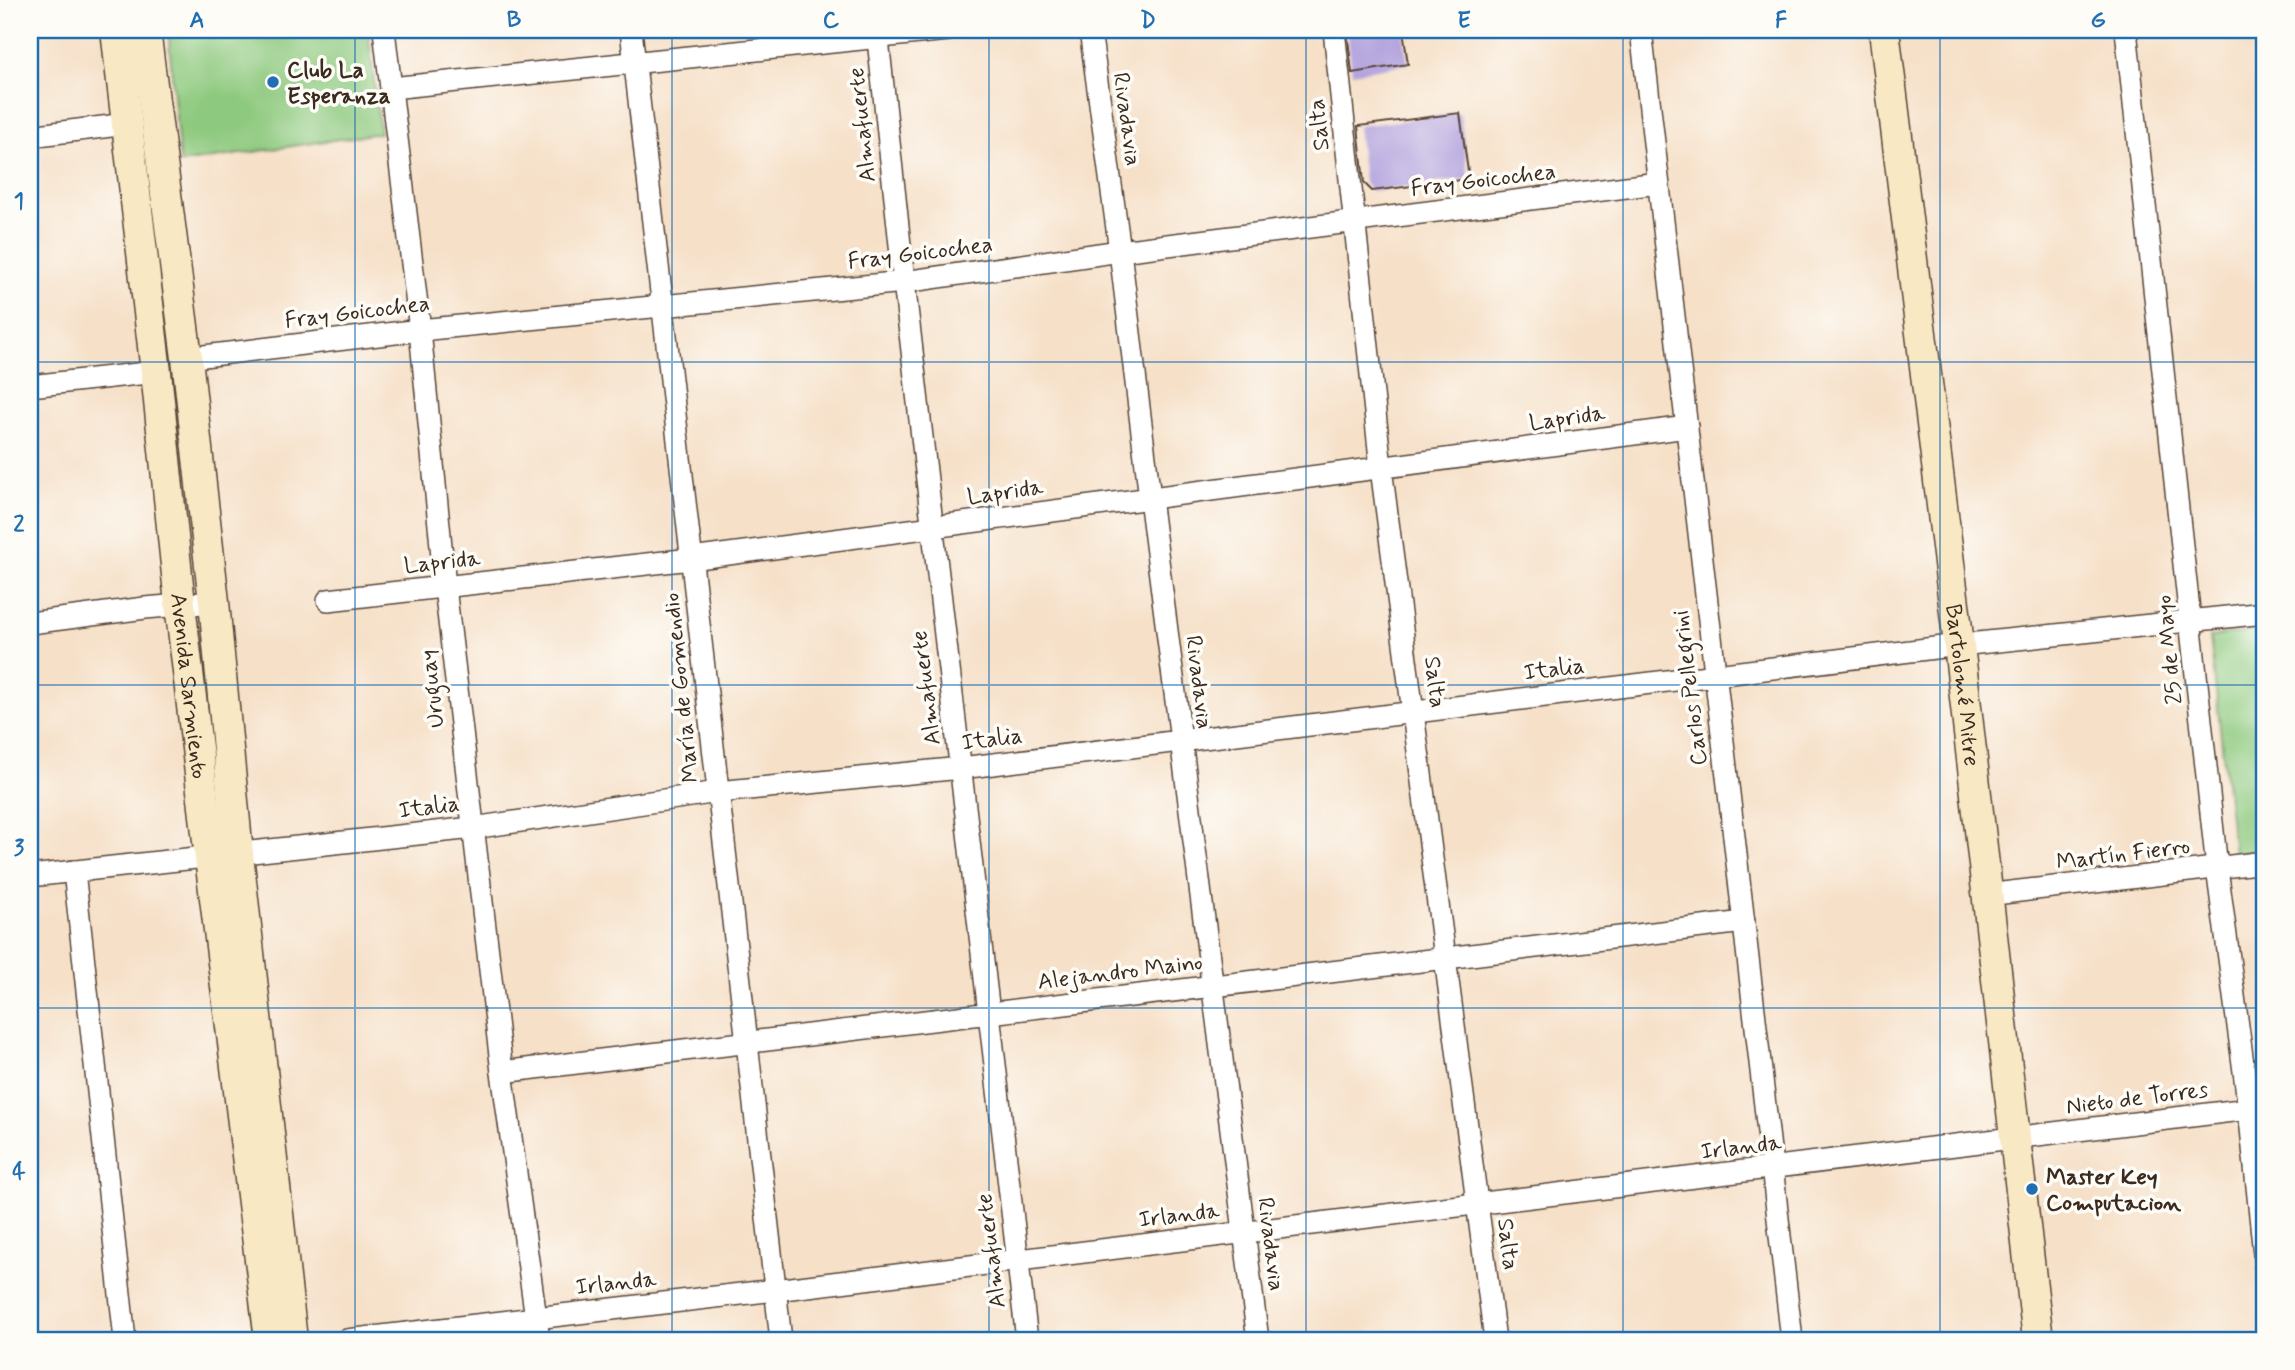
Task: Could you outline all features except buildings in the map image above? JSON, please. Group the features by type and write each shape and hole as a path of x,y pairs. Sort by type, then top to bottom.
{"main road":[{"name":"Avenida Sarmiento","path":"116,30 180,604 224,856 292,1340"},
{"name":"Avenida Sarmiento","path":"145,30 187,358 214,602 224,856 270,1340"},
{"name":"Bartolomé Mitre","path":"1884,30 1959,645 2038,1340"}],"street":[{"name":"Uruguay","path":"384,30 420,330 445,587 473,828 502,1072 539,1340"},
{"name":"María de Gomendio","path":"631,30 781,1340"},
{"path":"391,88 635,63 878,33 948,30"},
{"name":"Rivadavia","path":"1090,30 1258,1340"},
{"name":"Salta","path":"1334,30 1381,467 1494,1340"},
{"name":"Carlos Pellegrini","path":"1641,30 1792,1340"},
{"name":"25 de Mayo","path":"2126,30 2217,868 2257,1108 2265,1264"},
{"name":"Almafuerte","path":"878,33 904,282 1027,1340"},
{"path":"30,136 127,124"},
{"name":"Fray Goicochea","path":"187,358 420,330 904,282 1120,251 1658,184"},
{"path":"30,386 156,372"},
{"name":"Laprida","path":"328,600 691,559 1687,427"},
{"path":"30,623 214,602"},
{"name":"Italia","path":"30,876 473,828 718,792 961,768 1714,674 2265,613"},
{"name":"Martín Fierro","path":"1986,895 2265,862"},
{"path":"74,871 125,1340"},
{"name":"Alejandro Maino","path":"502,1072 1744,922"},
{"name":"Nieto de Torres","path":"2016,1138 2257,1108"},
{"name":"Irlanda","path":"348,1340 1018,1261 2016,1138"}],"green space":[{"name":"Club La Esperanza","path":"168,30 368,30 380,133 180,163"},
{"path":"2265,630 2265,850 2234,854 2210,637"}],"place":[{"name":"Club La Esperanza","path":"273,82"},
{"name":"Master Key Computacion","path":"2032,1189"}]}
